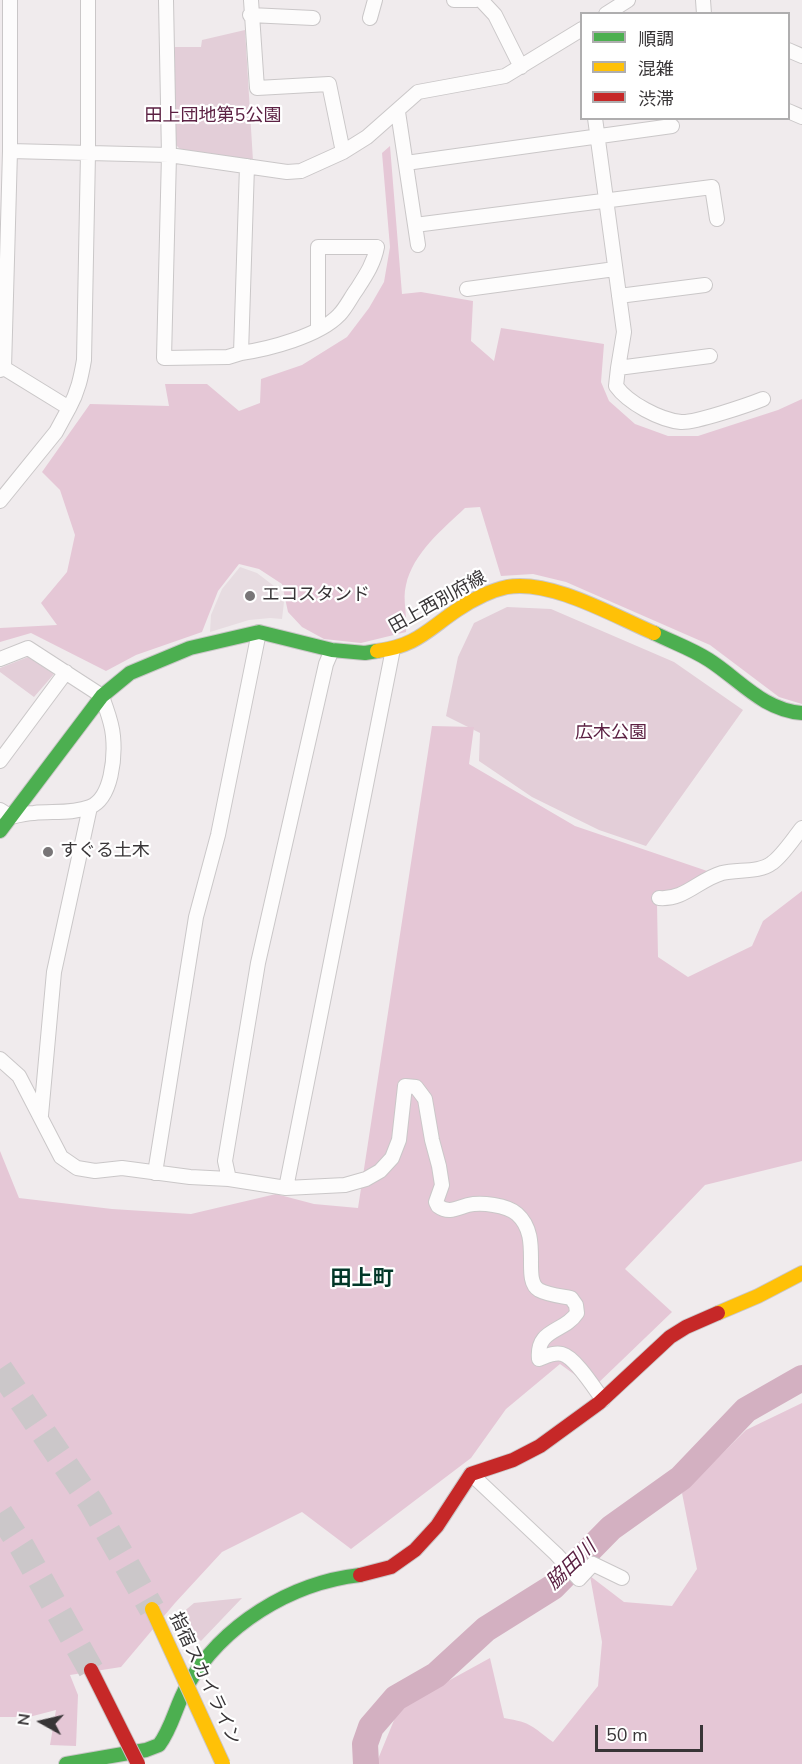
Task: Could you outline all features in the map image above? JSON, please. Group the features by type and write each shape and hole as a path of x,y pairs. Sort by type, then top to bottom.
{"main road":[{"name":"田上西別府線","path":"0,831 6,813 102,696 130,673 190,648 259,632 332,650 365,653 393,649 419,639 457,610 483,594 508,587 532,587 564,594 710,660 762,701 789,712 802,713"},
{"path":"66,1764 127,1754 158,1746 167,1731 176,1707 205,1659 226,1636 250,1618 275,1602 337,1578 379,1572 393,1566 407,1557 423,1541 454,1503 471,1474 517,1459 557,1436 603,1400 670,1337 686,1327 758,1296 802,1273"},
{"name":"指宿スカイライン","path":"152,1609 224,1764"},
{"path":"91,1670 138,1764"}],"street":[{"path":"10,0 10,151 2,369 69,408"},
{"path":"0,501 56,432 77,392 84,360 88,0"},
{"path":"166,0 169,155 164,358 228,357 300,338 318,328 325,327 340,315 366,276 375,258 377,247 318,247 318,328"},
{"path":"251,0 250,15 257,88 329,84 343,152"},
{"path":"370,18 375,0"},
{"path":"454,0 476,0"},
{"path":"481,0 495,15 521,67"},
{"path":"609,12 628,0"},
{"path":"250,15 313,18"},
{"path":"10,151 169,155 287,172 301,171 343,152 367,137 418,92 505,76 580,30"},
{"path":"398,112 418,245"},
{"path":"595,120 624,332 616,387 622,394 651,413 683,422 742,407 763,399"},
{"path":"405,163 672,126"},
{"path":"241,352 247,166"},
{"path":"415,225 712,187 717,219"},
{"path":"467,288 615,269"},
{"path":"619,296 705,285"},
{"path":"618,368 710,356"},
{"path":"155,1173 196,917 218,835 259,632"},
{"path":"0,658 28,648 102,696 110,718 113,736 110,778 98,802 90,807 71,811 6,813"},
{"path":"286,1188 393,649"},
{"path":"229,1179 225,1161 258,963 326,664 332,650"},
{"path":"0,761 66,672"},
{"path":"41,1115 54,972 90,807"},
{"path":"659,898 672,899 702,881 720,874 761,868 772,863 802,828"},
{"path":"0,1059 19,1076 61,1157 77,1168 95,1171 122,1168 190,1178 229,1179 286,1188 345,1185 366,1179 380,1171 392,1158 399,1140 405,1086 416,1087 425,1099 439,1166 442,1185 436,1202 438,1206 452,1211 477,1204 505,1208 516,1213 525,1222 532,1243 531,1279 534,1286 541,1292 571,1298 576,1305 577,1313 572,1321 546,1335 538,1349 539,1359 552,1354 563,1354 572,1359 603,1400"},
{"path":"471,1474 579,1579 592,1564 622,1578"}],"shaded area":[{"path":"390,146 402,294 421,292 473,301 471,341 494,361 501,328 604,344 601,382 609,401 635,424 668,436 698,436 778,410 802,399 802,704 779,697 710,645 566,582 533,574 501,576 480,507 465,508 438,534 415,563 405,591 406,632 361,643 324,639 302,627 288,612 282,584 259,569 239,564 218,591 202,632 136,655 106,671 31,633 0,642 0,628 57,625 41,603 67,572 75,535 60,490 42,472 90,404 169,406 165,384 207,384 239,411 260,403 261,379 302,365 347,337 369,308 384,282 390,247 382,153"},
{"name":"エコスタンド","path":"240,567 257,573 274,586 284,602 282,619 249,620 210,632 211,615 222,589"},
{"path":"432,726 474,727 469,764 575,826 716,874 657,904 658,957 688,977 752,946 763,921 802,891 802,1161 705,1185 625,1269 672,1312 593,1388 560,1364 506,1409 471,1458 351,1549 302,1512 222,1552 121,1667 70,1675 78,1695 76,1746 50,1745 56,1710 29,1717 0,1717 0,1151 19,1198 112,1209 191,1214 276,1194 314,1204 358,1208"},
{"path":"802,1403 802,1764 376,1764 399,1708 490,1658 504,1718 526,1724 553,1742 598,1686 602,1642 590,1576 624,1602 672,1606 697,1569 682,1493 746,1430"}],"green space":[{"name":"田上団地第5公園","path":"245,30 253,161 182,151 174,143 175,47 201,47 202,40"},
{"name":"広木公園","path":"507,607 551,609 674,662 743,710 646,846 599,830 532,797 479,761 480,733 446,716 458,657 474,623"},
{"path":"28,657 54,674 34,697 0,672 0,668"},
{"path":"242,1598 201,1641 175,1619 194,1603"}],"waterway":[{"name":"脇田川","path":"366,1764 365,1744 371,1727 396,1698 436,1675 486,1629 553,1587 611,1528 681,1478 746,1410 802,1378"}],"tunnel":[{"path":"0,1369 92,1504 152,1609"},
{"path":"0,1513 22,1547 91,1670"}],"traffic: fast":[{"path":"0,831 102,696 130,673 190,648 259,632 332,650 365,653 377,651"},
{"path":"654,633 709,660 752,693 775,706 802,713"},
{"path":"66,1764 146,1750 159,1745 187,1686 219,1644 239,1626 260,1611 308,1587 360,1575"}],"traffic: slow":[{"path":"377,651 411,641 468,603 487,593 507,587 543,588 602,609 654,633"},
{"path":"718,1313 758,1296 802,1273"},
{"path":"152,1609 223,1764"}],"traffic: jam":[{"path":"360,1575 391,1567 415,1550 437,1526 471,1474 513,1460 540,1446 599,1403 670,1337 718,1313"},
{"path":"91,1670 138,1764"}],"place":[{"name":"エコスタンド","path":"250,596"},
{"name":"すぐる土木","path":"48,852"}],"district":[{"name":"田上町","path":"362,1280"}]}
